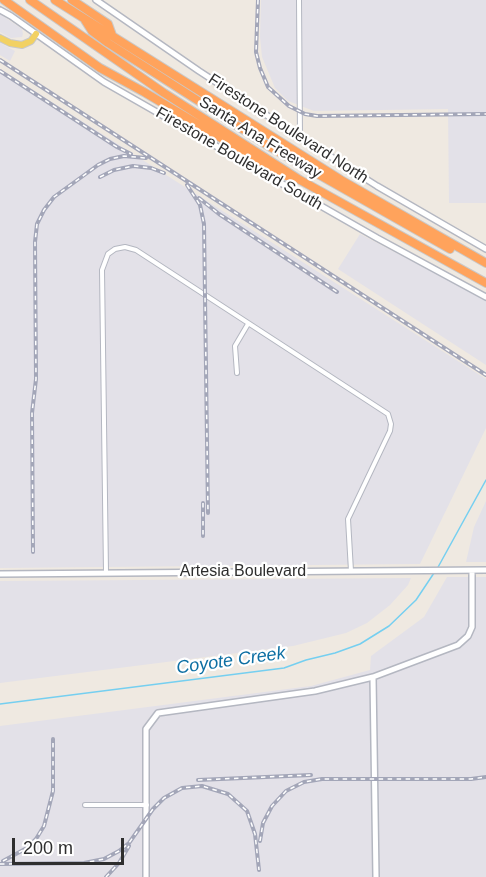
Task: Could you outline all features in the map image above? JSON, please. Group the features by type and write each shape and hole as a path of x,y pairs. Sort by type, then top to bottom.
{"highway":[{"name":"Santa Ana Freeway","path":"30,0 164,93 300,180 486,283"},
{"name":"Santa Ana Freeway","path":"55,0 341,180 486,263"},
{"path":"72,0 108,24 112,35"},
{"path":"7,2 100,68 283,175 300,180"},
{"path":"84,19 92,31 100,37 272,148 486,268"}],"main road":[{"path":"0,38 22,45 31,41 36,34"}],"street":[{"name":"Firestone Boulevard North","path":"96,0 300,137 377,186 486,249"},
{"path":"299,0 300,137"},
{"name":"Firestone Boulevard South","path":"0,10 104,82 377,238 486,297"},
{"path":"106,573 102,270 106,257 119,248 134,249 384,411 390,418 390,430 348,519 351,571"},
{"path":"237,373 235,348 248,324"},
{"path":"147,877 146,729 158,713 315,691 373,677 458,645 466,639 472,627 472,570"},
{"name":"Artesia Boulevard","path":"0,574 486,570"},
{"path":"373,677 376,877"},
{"path":"85,805 147,805"}],"shaded area":[{"path":"261,0 486,0 486,203 449,203 448,109 314,111 288,101 275,88 262,57"},
{"path":"0,14 22,29 22,37 11,38 0,32"},
{"path":"0,43 15,51 10,61 0,55"},
{"path":"0,69 486,379 486,428 420,564 0,568"},
{"path":"360,234 486,300 486,365 338,269"},
{"path":"486,501 486,562 466,562 474,527"},
{"path":"447,577 486,577 486,877 0,877 0,726 311,686 370,670 371,656 424,617"},
{"path":"411,578 408,585 390,605 367,623 346,633 293,646 0,683 0,581"}],"waterway":[{"name":"Coyote Creek","path":"437,569 486,480"},
{"name":"Coyote Creek","path":"0,704 284,668 335,653 360,644 389,626 416,600 434,573"}],"railway":[{"path":"258,0 256,52 260,68 268,87 289,106 305,114 317,116 486,114"},
{"path":"0,60 486,375"},
{"path":"0,71 131,154"},
{"path":"33,552 32,413 36,379 35,242 37,224 54,197 98,165 124,156 146,158"},
{"path":"100,177 114,170 133,166 151,168 164,173"},
{"path":"187,185 200,205 204,224 208,513"},
{"path":"199,198 219,214 337,292"},
{"path":"203,503 203,536"},
{"path":"3,861 27,848 44,826 53,791 53,739"},
{"path":"198,780 311,775"},
{"path":"260,841 263,823 272,806 286,791 304,782 322,779 471,779 486,777"},
{"path":"0,864 84,863 104,859 129,843 153,809 164,798 182,788 202,786 228,794 247,811 255,834 259,870"},
{"path":"106,877 119,863 129,846"}]}
